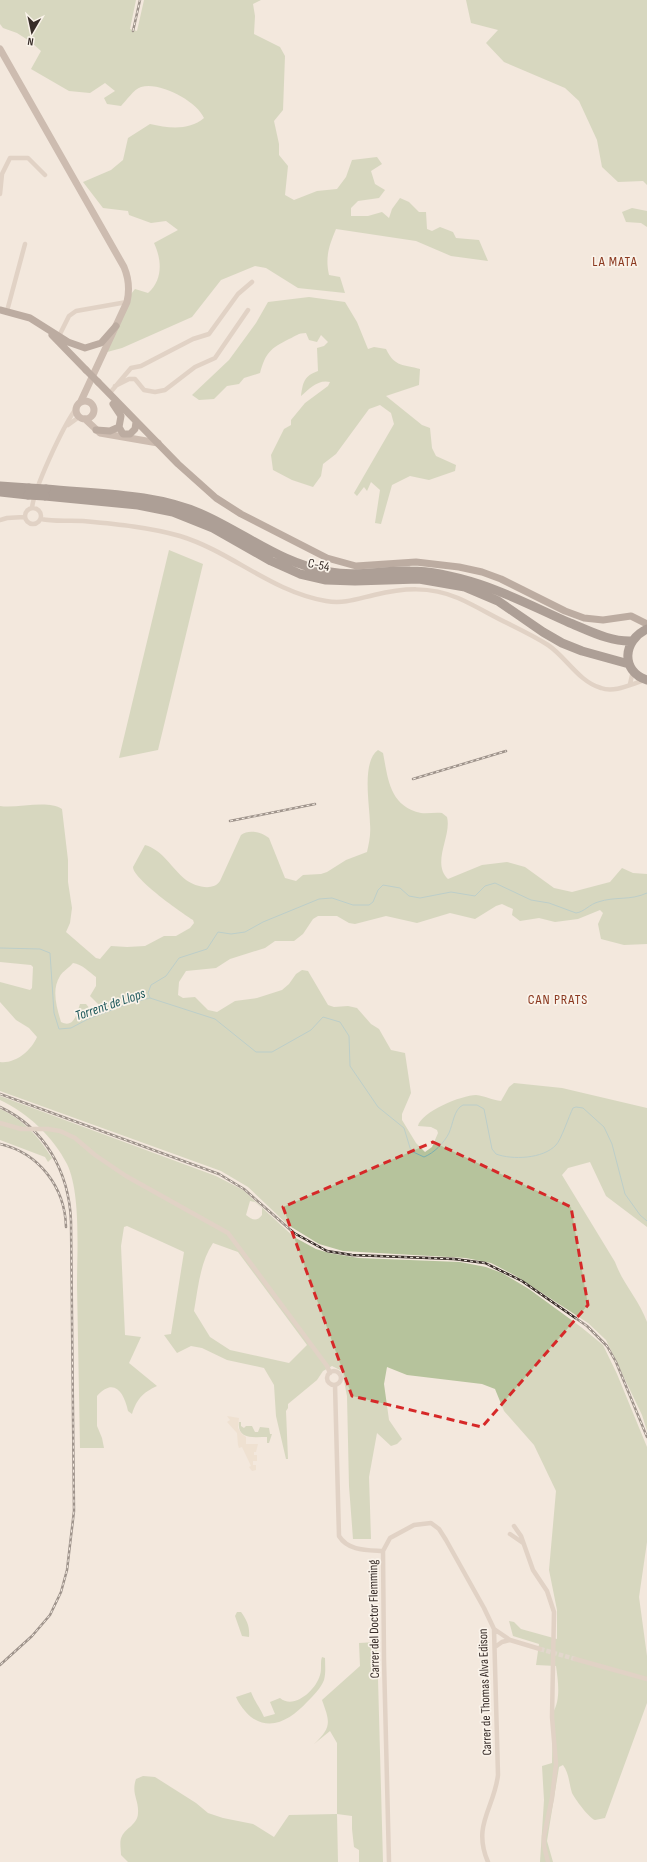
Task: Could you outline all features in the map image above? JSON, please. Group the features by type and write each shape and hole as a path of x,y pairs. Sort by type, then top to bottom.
{"highway":[{"name":"C-54","path":"0,486 138,505 173,512 213,528 272,561 300,574 326,580 355,581 419,579 465,587 498,602 562,643 631,667"},
{"name":"C-54","path":"0,492 29,491"},
{"name":"C-54","path":"45,493 154,500 179,506 203,514 284,558 329,572 366,574 409,570 438,573 491,589 593,633 612,639 632,641"},
{"path":"644,631 632,641 629,649 631,667 646,680"}],"main road":[{"path":"0,49 124,267 129,285 127,302 95,372 86,388 85,401"},
{"path":"3,310 24,316 77,346 89,348 101,343 116,326"},
{"path":"42,325 109,395 200,484 227,506 327,558 344,564 368,566 416,562 459,567 482,572 501,579 565,611 584,618 603,620 631,616 647,624"},
{"path":"109,395 112,403 121,416 119,427 123,434 130,434 135,429 136,422"},
{"path":"85,401 77,405 75,410 94,429 104,434 158,443"},
{"path":"85,401 94,408 92,416 94,429"},
{"path":"82,418 92,416"},
{"path":"94,429 110,431 119,427"},
{"path":"640,620 644,631"}],"street":[{"path":"0,194 2,174 10,158 28,158 45,175"},
{"path":"3,310 25,244"},
{"path":"109,395 131,368 141,366 193,339 209,334 238,294 252,282"},
{"path":"59,336 69,316 76,311 127,302"},
{"path":"115,386 129,379 135,380 144,390 155,392 166,390 195,367 215,358 248,310"},
{"path":"41,519 32,525 27,522 24,517 25,512 32,508 37,490 66,426 75,410"},
{"path":"66,426 82,418"},
{"path":"32,508 39,511 41,519"},
{"path":"0,520 11,517 24,517"},
{"path":"41,519 60,522 81,521 147,529 182,537 221,554 280,586 296,593 326,600 348,602 410,588 447,594 470,604 548,645 587,682 600,688 616,689 646,680"},
{"path":"630,684 631,667"},
{"path":"0,1123 21,1129 48,1129 60,1131 75,1138 115,1169 228,1233 308,1338 330,1373"},
{"path":"336,1372 340,1376 340,1381 335,1385 331,1385 328,1382 327,1377 330,1373 336,1372"},
{"name":"Carrer del Doctor Flemming","path":"335,1385 339,1536 346,1544 357,1549 383,1551 389,1862"},
{"name":"Carrer de Thomas Alva Edison","path":"383,1551 388,1540 400,1532 414,1525 431,1523 439,1529 446,1540 494,1629 498,1775 496,1787 483,1822 482,1838 484,1852 488,1862"},
{"path":"514,1526 523,1543 533,1570 547,1591 554,1612 552,1717 556,1764 555,1779 544,1836 544,1846 548,1862"},
{"path":"510,1534 523,1543"},
{"path":"494,1629 510,1640 540,1648"},
{"path":"495,1647 502,1642 510,1640"},
{"path":"575,1659 647,1679"}],"highlighted area":[{"path":"433,1142 571,1207 588,1305 482,1427 352,1396 283,1207"}],"green space":[{"path":"0,0 136,0 130,29 137,31 144,0 261,0 253,4 255,16 254,34 280,47 285,56 283,110 274,121 279,144 279,155 288,166 285,195 294,200 317,191 337,189 346,177 352,160 377,157 382,164 371,171 375,184 385,190 379,198 358,201 351,208 351,216 368,216 382,212 389,218 392,209 400,198 409,202 419,212 426,212 427,229 432,231 440,227 453,232 456,238 479,240 488,261 451,256 416,241 336,229 328,252 327,263 329,275 340,277 345,293 298,288 266,268 255,266 221,280 192,317 122,348 107,352 131,294 135,289 148,293 153,288 159,276 159,256 154,243 178,230 166,221 151,223 129,215 128,211 103,208 83,182 111,170 123,160 128,138 150,124 164,127 185,127 204,118 194,105 186,99 157,87 149,86 138,88 121,106 107,104 104,98 115,91 105,83 90,93 69,91 31,69 41,51 17,33 3,28 0,24"},
{"path":"466,0 647,0 647,185 643,181 618,182 602,167 597,140 579,101 565,88 504,62 486,43 498,30 471,23"},
{"path":"632,208 647,211 647,227 641,223 626,222 622,212"},
{"path":"309,297 345,302 357,322 368,349 374,347 386,349 389,355 396,362 420,369 419,385 386,396 422,425 430,428 432,448 436,456 456,465 455,471 429,480 410,476 392,485 381,524 375,523 380,490 371,482 367,491 364,487 357,496 354,493 394,424 391,413 380,405 369,409 336,454 323,464 321,476 313,487 292,480 273,470 271,455 284,429 291,425 291,420 305,403 328,386 330,382 326,381 318,383 301,396 307,377 318,371 317,348 324,346 328,342 321,335 317,342 309,340 306,333 297,335 277,346 264,360 260,373 244,378 239,384 227,386 214,399 199,400 192,395 229,360 256,323 268,302"},
{"path":"169,550 203,564 158,750 119,758"},
{"path":"378,750 383,753 392,790 396,798 402,804 421,813 442,813 447,817 447,832 441,865 443,873 448,879 482,865 507,862 525,867 554,888 572,892 610,882 622,868 633,873 647,874 647,944 624,945 601,939 598,924 603,913 600,910 578,919 555,922 539,918 520,921 512,915 513,909 502,904 475,919 450,913 417,923 386,916 355,924 349,923 337,916 318,916 313,919 303,934 294,941 275,941 265,948 230,959 216,968 186,971 179,982 178,995 183,998 195,997 208,1010 217,1012 235,1001 257,998 282,990 289,984 296,974 302,970 308,971 328,1005 334,1007 348,1006 357,1008 371,1024 379,1029 391,1050 405,1053 411,1093 402,1114 402,1120 416,1143 425,1152 432,1147 438,1133 437,1130 431,1127 418,1126 426,1115 452,1101 470,1096 476,1095 501,1101 509,1087 514,1083 562,1088 647,1108 647,1227 606,1196 590,1162 568,1168 562,1175 615,1262 622,1278 640,1306 647,1322 647,1431 642,1415 606,1340 588,1323 516,1276 491,1263 466,1258 343,1251 319,1244 288,1225 248,1187 221,1171 0,1091 0,1062 11,1061 22,1056 31,1047 37,1037 29,1028 16,1020 0,1002 0,982 30,990 32,988 33,967 31,965 0,962 0,806 7,807 40,804 56,806 62,809 68,860 68,882 72,908 70,923 66,932 96,958 100,959 111,946 145,946 164,936 176,936 190,928 194,923 193,920 149,887 135,872 133,867 145,845 151,847 162,855 186,880 203,887 213,886 220,881 241,835 248,832 259,833 269,838 285,878 296,881 303,875 321,874 327,872 346,860 367,852 370,831 368,774 373,756","holes":["73,963 96,977 96,986 90,996 98,1004 98,1007 90,1009 86,1004 80,1004 78,1012 72,1022 65,1024 61,1022 58,1011 55,993 57,981 61,974"]},
{"path":"0,1096 216,1176 243,1190 294,1237 316,1249 329,1253 359,1258 460,1262 486,1267 502,1273 529,1289 603,1345 617,1374 647,1447 647,1542 639,1597 647,1656 647,1703 605,1818 595,1820 592,1819 572,1793 565,1768 563,1765 559,1767 547,1841 553,1862 540,1862 544,1800 542,1766 552,1763 553,1712 556,1707 558,1696 558,1677 556,1666 536,1665 539,1644 513,1636 509,1621 514,1622 521,1629 557,1639 557,1610 549,1570 556,1491 534,1445 504,1411 495,1389 482,1384 407,1375 387,1367 384,1384 389,1420 402,1439 397,1444 391,1446 377,1433 369,1477 371,1539 353,1539 349,1486 347,1396 342,1371 332,1366 323,1371 317,1380 288,1404 286,1411 288,1459 286,1459 276,1416 274,1385 264,1368 227,1360 202,1348 191,1346 177,1353 164,1335 171,1334 184,1252 127,1226 124,1227 121,1246 125,1335 141,1337 129,1363 157,1386 147,1391 141,1397 132,1414 128,1411 124,1398 117,1389 113,1387 103,1390 97,1396 97,1426 104,1448 80,1448 77,1285 78,1240 76,1206 71,1176 67,1164 47,1135 20,1111 0,1100","holes":["250,1201 255,1202 262,1208 262,1215 258,1219 252,1219 246,1215","213,1243 238,1252 307,1345 289,1363 230,1350 210,1337 194,1311 202,1267"]},
{"path":"0,1109 9,1113 30,1129 52,1158 48,1162 45,1157 0,1140"},
{"path":"239,1422 241,1422 241,1426 244,1428 246,1426 252,1426 255,1432 258,1432 260,1427 269,1428 270,1434 272,1434 269,1443 267,1443 267,1437 252,1437 244,1435 239,1428"},
{"path":"237,1612 241,1612 246,1621 249,1630 249,1637 242,1636 235,1616"},
{"path":"377,1642 383,1862 359,1862 359,1850 354,1847 352,1816 337,1814 337,1743 330,1731 314,1744 324,1733 328,1724 327,1714 322,1700 360,1666 359,1643"},
{"path":"322,1657 325,1658 325,1677 323,1683 317,1692 301,1708 288,1718 274,1723 259,1721 251,1717 242,1708 237,1700 236,1697 251,1692 264,1717 275,1714 270,1702 280,1698 292,1702 298,1700 304,1697 314,1687 320,1675"},
{"path":"143,1776 155,1777 196,1803 208,1813 223,1818 253,1824 274,1837 289,1815 337,1814 338,1862 128,1862 121,1855 120,1845 122,1836 134,1823 137,1817 138,1808 134,1789 136,1779"}],"shaded area":[{"path":"227,1416 239,1418 238,1428 246,1437 246,1444 258,1444 256,1452 254,1452 254,1455 257,1455 257,1461 253,1461 253,1465 256,1465 256,1470 252,1471 249,1467 251,1466 242,1447 239,1448 237,1433 227,1422 230,1420"}],"waterway":[{"path":"150,998 148,993 151,985 166,976 179,958 207,949 218,932 231,934 245,932 263,922 319,899 332,898 353,905 369,905 373,902 378,890 383,885 400,888 409,896 420,898 451,892 475,896 485,886 495,883 531,900 549,903 576,913 592,904 605,900 635,897 647,893"},
{"name":"Torrent de Llops","path":"0,948 40,949 50,953 54,1013 59,1029 71,1028 88,1019 130,1003 150,998 215,1019 256,1052 272,1052 311,1030 323,1017 340,1022 349,1036 350,1066 378,1107 404,1128 411,1151 424,1157 435,1150 444,1140 449,1133 456,1113 463,1105 477,1105 484,1109 492,1149 496,1154 510,1157 536,1156 550,1150 556,1145 563,1133 573,1108 583,1108 604,1127 612,1144 625,1194 640,1215 647,1221"}],"tunnel":[{"path":"540,1649 575,1659"}],"railway":[{"path":"133,31 140,0"},
{"path":"413,779 506,751"},
{"path":"230,821 315,804"},
{"path":"0,1094 219,1174 244,1189 294,1233 327,1251 352,1255 454,1259 485,1263 522,1281 587,1326 607,1346 616,1362 647,1437"},
{"path":"0,1107 16,1116 42,1139 60,1169 69,1203 71,1221 74,1511 67,1570 61,1592 50,1615 32,1636 0,1665"},
{"path":"0,1144 27,1155 47,1174 61,1198 66,1227"}],"district":[{"name":"LA MATA","path":"615,261"},
{"name":"CAN PRATS","path":"558,999"}]}
